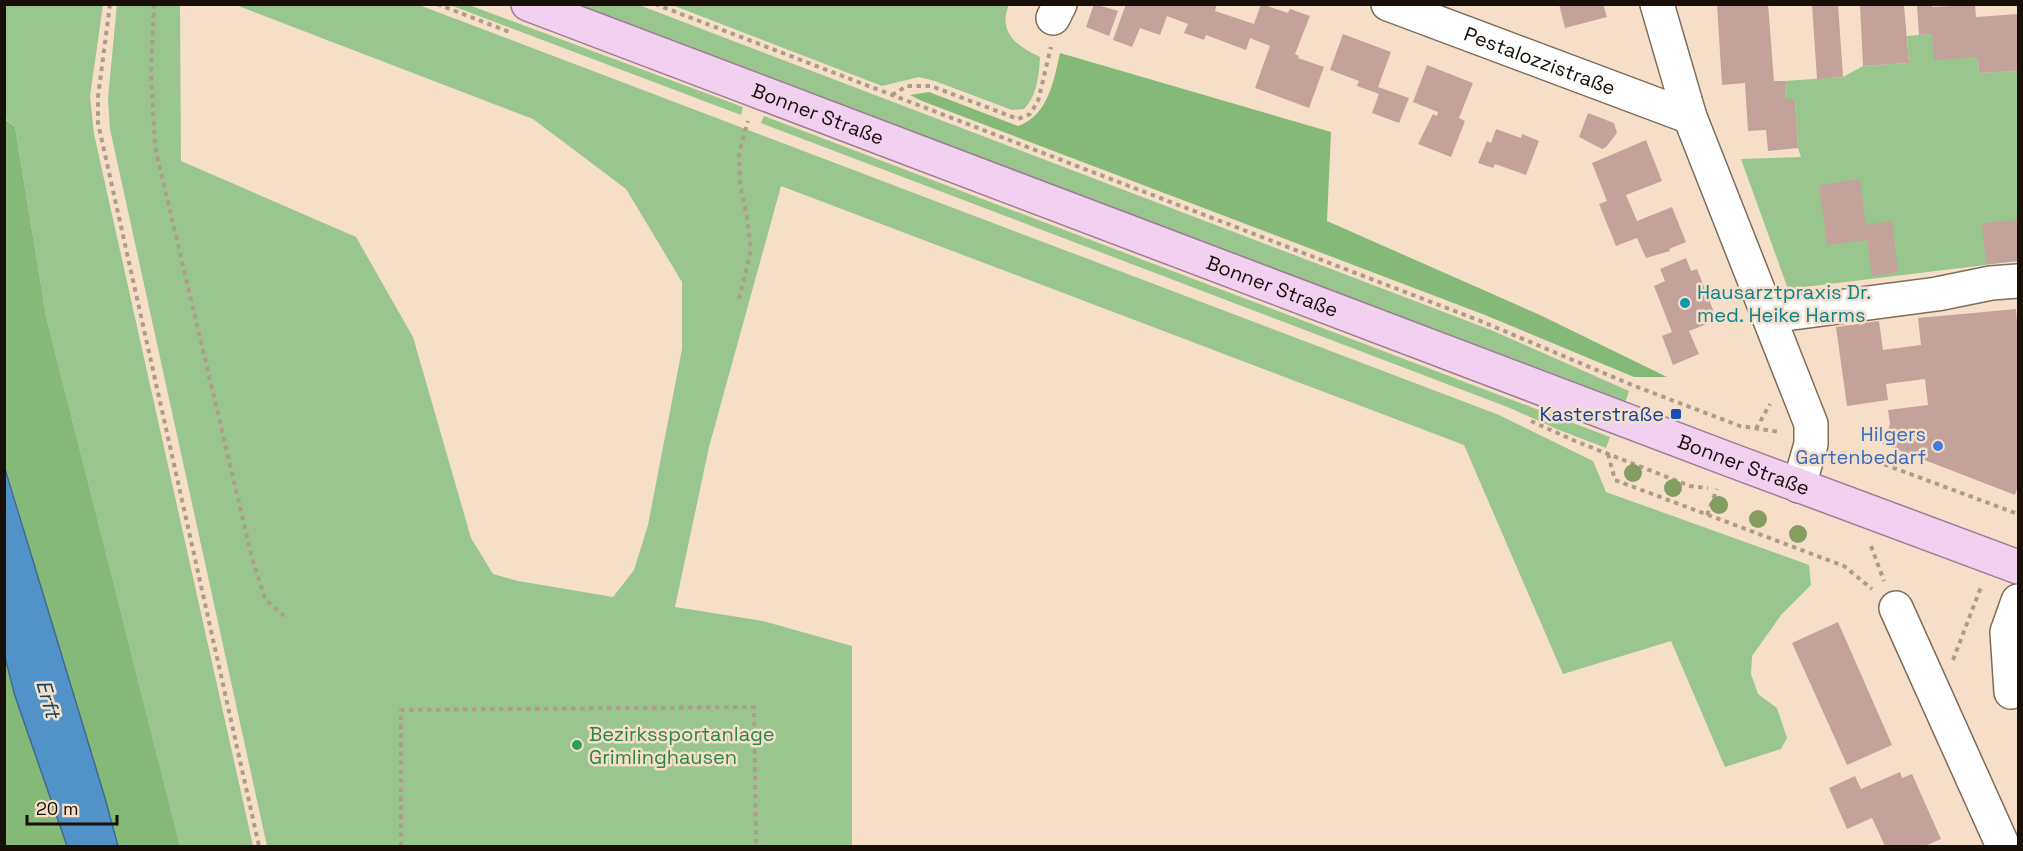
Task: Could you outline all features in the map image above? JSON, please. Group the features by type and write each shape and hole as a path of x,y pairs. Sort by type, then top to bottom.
{"main road":[{"name":"Bonner Straße","path":"528,4 1799,486 2019,567"}],"street":[{"name":"Pestalozzistraße","path":"1388,4 1690,117"},
{"path":"1657,4 1690,117 1811,424 1811,444 1799,486"},
{"path":"1769,316 1937,294 2019,280"},
{"path":"2011,692 2007,632 2019,601"},
{"path":"1896,608 2002,846"}],"path":[{"path":"110,4 98,97 98,123 259,846"},
{"path":"154,4 151,70 155,147 252,558 265,599 284,616"},
{"path":"655,4 1478,320 1632,385"},
{"path":"891,95 907,86 931,86 1018,119 1030,114 1038,101 1050,56 1057,11"},
{"path":"739,299 751,250 740,184 739,153 758,92"},
{"path":"1608,454 1615,480 1844,566 1896,608"},
{"path":"1937,701 1981,587"},
{"path":"401,846 401,710 754,707 756,846"}],"green space":[{"path":"117,4 180,5 181,161 356,237 413,337 471,538 493,574 518,581 613,597 634,570 648,525 682,349 682,282 626,189 533,119 236,5 419,5 1499,415 1593,461 1606,492 1809,565 1811,585 1781,615 1752,656 1751,674 1758,694 1777,708 1787,738 1781,749 1725,767 1671,641 1563,674 1464,445 781,186 709,447 675,607 763,621 852,646 852,846 267,846 110,129 108,98"},
{"path":"5,5 103,5 90,96 94,134 253,846 180,846 46,316 15,127 5,118"},
{"path":"450,5 469,5 743,107 741,115"},
{"path":"574,5 639,5 1491,330 1629,391 1625,403"},
{"path":"672,5 1009,5 1006,15 1008,31 1017,43 1040,57 1037,85 1024,109 1012,110 919,77 882,86"},
{"path":"1932,34 1978,57 1979,73 2018,71 2018,261 1788,289 1741,159 1801,157 1798,148 1795,99 1786,99 1785,81 1843,77 1863,66 1909,63 1907,36"},
{"path":"1060,53 1331,132 1327,221 1540,315 1667,377 1634,377 1485,315 910,95 929,92 1018,126 1028,121 1043,106 1052,85"},
{"path":"764,116 1610,437 1606,448 1510,408 761,123"},
{"path":"4,118 15,127 46,316 180,846 118,846 5,465"},
{"path":"4,658 15,696 67,846 5,846"}],"water":[{"name":"Erft","path":"4,465 118,846 67,846 15,696 5,658"}],"building":[{"path":"1094,4 1118,11 1109,36 1086,27"},
{"path":"1126,4 1217,4 1215,11 1254,24 1261,4 1288,13 1290,9 1310,16 1295,54 1299,56 1298,58 1324,67 1309,108 1255,88 1270,46 1250,38 1246,50 1206,35 1204,40 1184,33 1188,24 1167,16 1160,35 1140,28 1132,47 1113,40"},
{"path":"1559,4 1603,4 1607,17 1565,28"},
{"path":"1717,4 1768,4 1774,81 1785,81 1786,99 1795,99 1798,148 1768,151 1766,130 1748,131 1745,83 1722,85"},
{"path":"1812,4 1838,4 1843,77 1817,79"},
{"path":"1860,5 1904,5 1909,63 1863,66"},
{"path":"1932,5 1932,7 1975,5 1976,17 2018,14 2018,71 1979,73 1978,57 1934,60 1932,34 1919,35 1917,6"},
{"path":"1343,34 1391,52 1378,87 1409,98 1399,123 1372,113 1379,94 1357,86 1359,81 1330,70"},
{"path":"1427,65 1473,83 1459,118 1465,121 1451,157 1418,144 1433,114 1437,116 1438,112 1413,102"},
{"path":"1588,113 1614,123 1617,133 1602,149 1579,137"},
{"path":"1496,129 1521,138 1522,134 1539,141 1526,175 1495,164 1493,168 1478,163 1487,141 1491,143"},
{"path":"1646,140 1662,181 1626,195 1637,221 1672,207 1686,242 1669,249 1670,251 1646,258 1637,238 1616,246 1599,204 1607,201 1592,163"},
{"path":"1860,179 1866,225 1892,221 1898,272 1872,276 1867,240 1827,245 1819,185"},
{"path":"2018,220 2018,261 1986,264 1982,223"},
{"name":"Hausarztpraxis Dr. med. Heike Harms","path":"1686,258 1691,271 1697,269 1717,320 1689,331 1699,354 1673,365 1662,336 1672,332 1654,286 1665,281 1660,269"},
{"path":"2016,309 2018,486 2015,495 1883,444 1890,424 1888,410 1928,405 1925,379 1886,384 1888,400 1847,406 1836,327 1879,321 1883,350 1921,345 1918,318"},
{"path":"1838,622 1892,745 1847,765 1792,643"},
{"path":"1900,772 1902,778 1912,774 1941,839 1925,846 1885,846 1872,818 1847,829 1829,788 1855,776 1861,789"}],"place":[{"name":"Hausarztpraxis Dr. med. Heike Harms","path":"1685,303"},
{"name":"Kasterstraße","path":"1676,414"},
{"name":"Hilgers Gartenbedarf","path":"1938,446"},
{"name":"Bezirkssportanlage Grimlinghausen","path":"577,745"}]}
